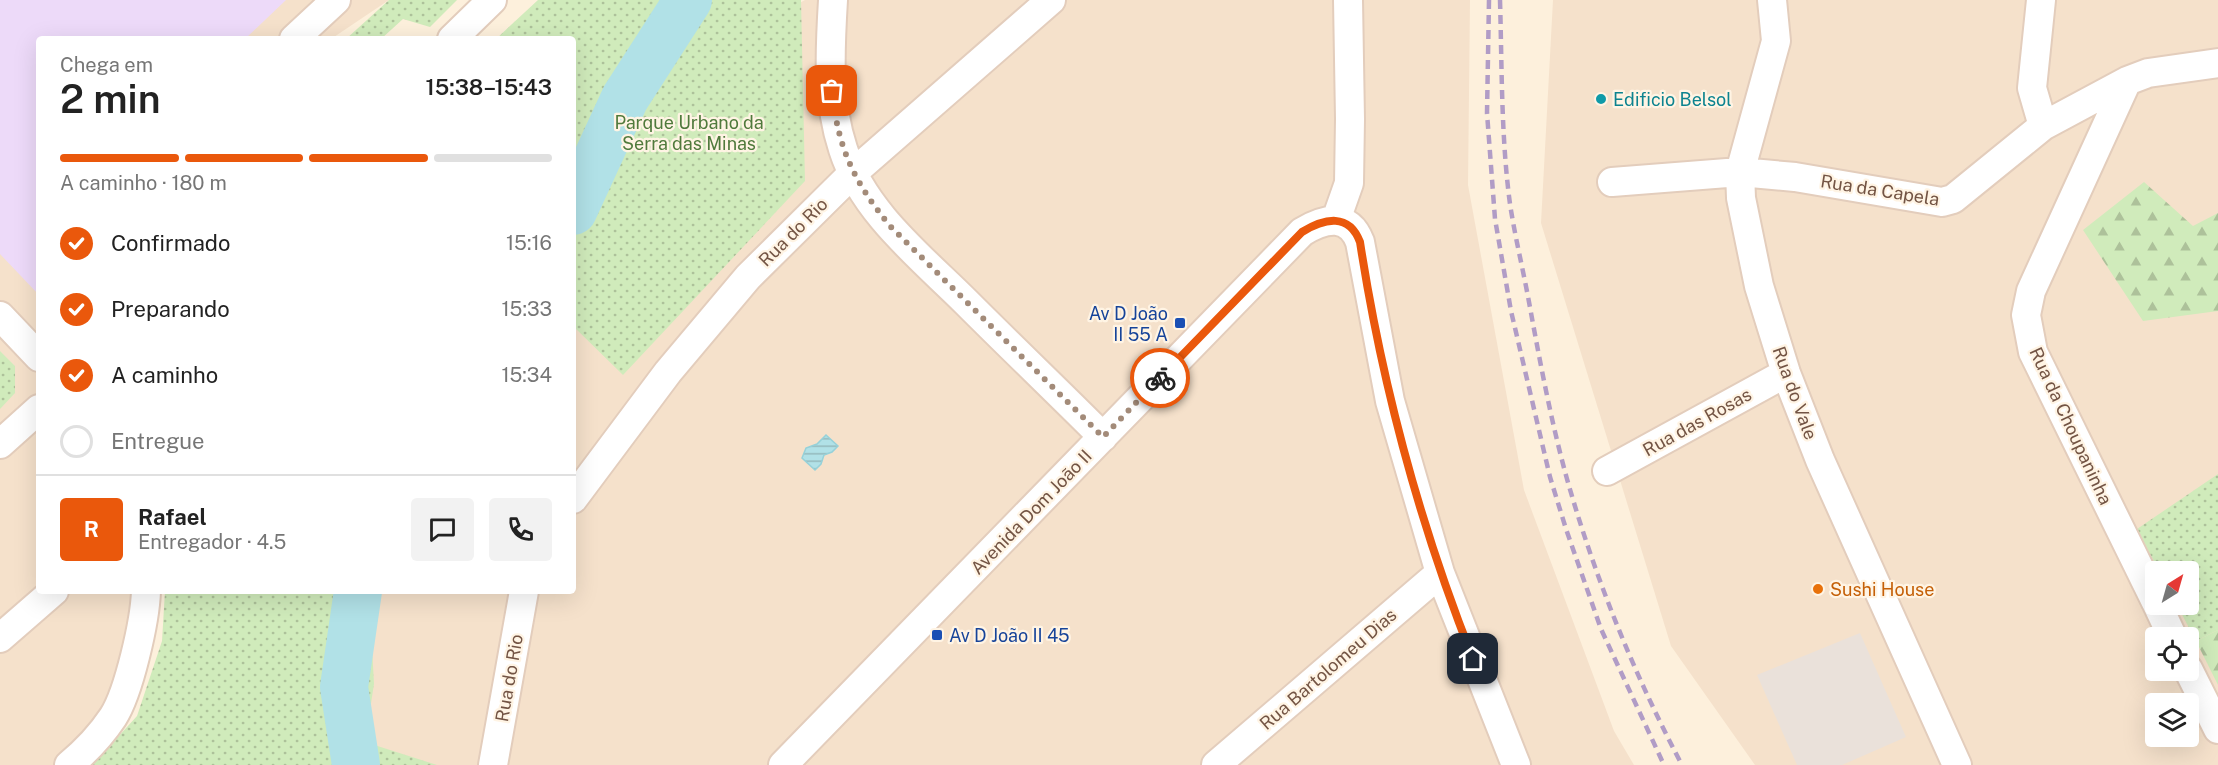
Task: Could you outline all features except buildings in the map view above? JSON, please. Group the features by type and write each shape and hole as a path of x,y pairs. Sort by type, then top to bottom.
{"street":[{"path":"297,36 336,0"},
{"path":"455,36 492,0"},
{"path":"833,0 830,52 835,116 843,150 875,208 891,227 1103,437"},
{"name":"Rua do Rio","path":"576,496 668,372 748,277 854,172 1051,0"},
{"path":"1348,0 1349,183 1336,220 1352,227 1360,242 1390,400 1440,573 1516,765"},
{"name":"Rua do Vale","path":"1772,0 1776,41 1740,172 1741,198 1759,286 1786,373 1820,460 1957,765"},
{"path":"2042,0 2032,88 2043,126"},
{"name":"Rua da Capela","path":"1612,182 1740,172 1795,177 1942,202 1953,199 2043,126 2127,81 2148,73 2218,63"},
{"name":"Rua da Choupaninha","path":"2127,81 2031,291 2026,315 2033,352 2145,581"},
{"name":"Avenida Dom João II","path":"796,760 1103,437 1302,232 1315,224 1336,220"},
{"path":"0,316 36,354"},
{"name":"Rua das Rosas","path":"1607,471 1786,373"},
{"path":"0,444 36,411"},
{"name":"Rua Bartolomeu Dias","path":"1216,765 1440,573"},
{"path":"0,638 51,594"},
{"path":"69,765 89,747 114,715 132,671 145,594"},
{"name":"Rua do Rio","path":"493,765 523,594"},
{"path":"2194,681 2218,729"}],"shaded area":[{"path":"0,0 389,0 335,36 36,36 36,594 154,594 77,765 0,765"},
{"path":"0,0 286,0 248,36 36,36 36,292 0,254"},
{"path":"805,0 1470,0 1468,185 1524,490 1614,731 1634,765 330,765 340,594 576,594 576,248 707,54"},
{"path":"1553,0 2218,0 2218,765 1755,765 1671,646 1541,223"},
{"path":"1860,633 1906,737 1842,765 1797,765 1757,675"}],"green space":[{"path":"389,0 457,0 430,27 403,19 384,36 349,36"},
{"name":"Parque Urbano da Serra das Minas","path":"538,0 801,0 805,181 623,375 576,329 576,36 499,36"},
{"path":"2144,182 2193,226 2218,213 2218,311 2143,321 2083,230"},
{"path":"0,351 15,366 15,393 0,409"},
{"path":"2218,474 2218,630 2199,640 2199,627 2189,627 2182,615 2199,615 2199,561 2154,561 2137,529"},
{"path":"165,594 369,594 374,684 365,742 437,765 90,765 137,716 162,641"},
{"path":"2218,630 2218,685 2199,647 2199,640"}],"water":[{"path":"826,435 838,446 832,452 824,455 821,464 815,470 802,458 806,448 817,444"}],"waterway":[{"path":"576,204 625,98 688,0"},
{"path":"356,765 344,687 358,594"}],"railway":[{"path":"1489,0 1487,113 1495,219 1511,311 1550,477 1566,529 1601,629 1664,765"},
{"path":"1500,0 1503,128 1510,204 1556,435 1578,516 1603,589 1632,661 1682,765"}],"way so far":[{"path":"832,91 843,150 875,208 891,227 1103,437 1160,378"}],"place":[{"name":"Edificio Belsol","path":"1601,99"},
{"name":"Av D João II 55 A","path":"1180,323"},
{"name":"Sushi House","path":"1818,589"},
{"name":"Av D João II 45","path":"937,635"}],"route":[{"path":"1160,378 1302,232 1315,224 1336,220 1352,227 1360,242 1390,400 1440,573 1473,659"}]}
